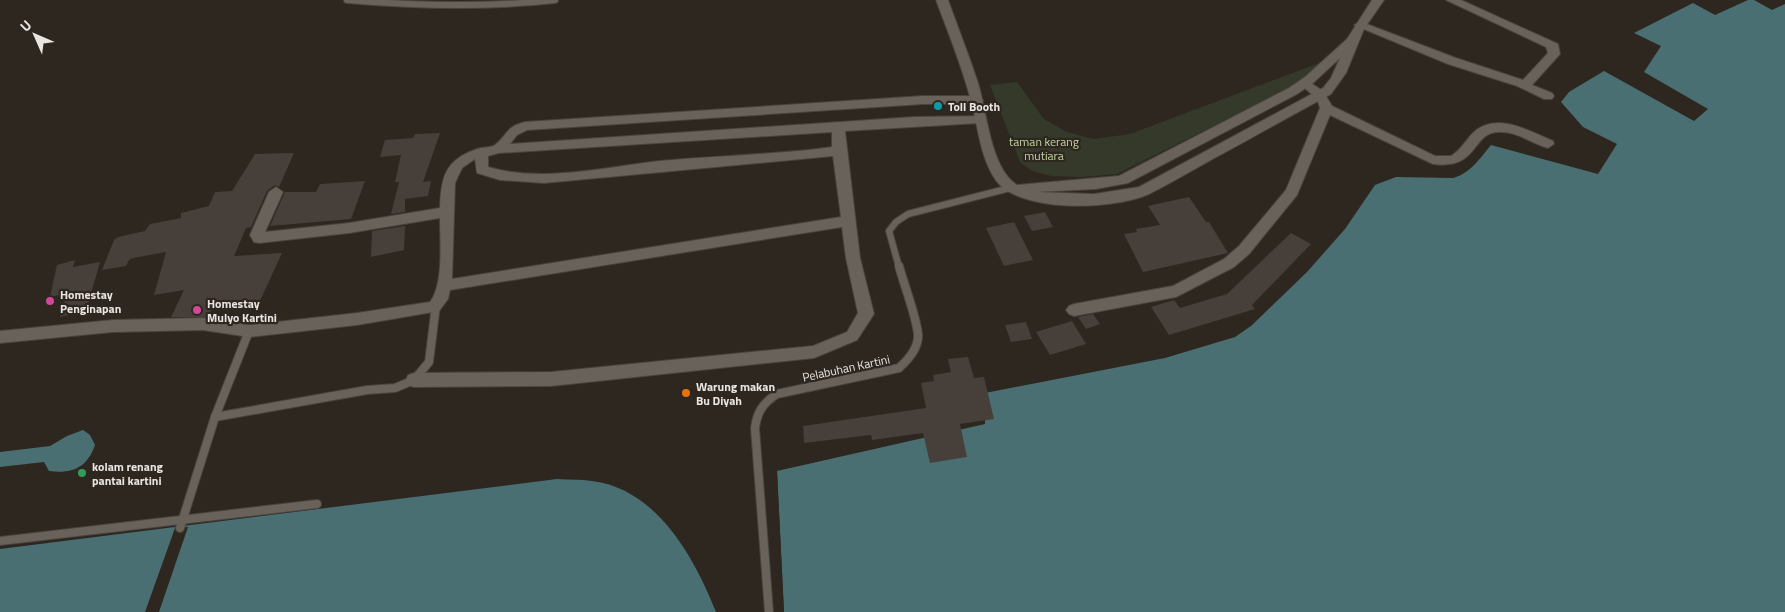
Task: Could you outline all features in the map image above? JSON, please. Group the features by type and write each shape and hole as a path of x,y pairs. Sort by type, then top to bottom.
{"street":[{"path":"942,0 977,100 980,119 991,158 1012,189 1041,199 1114,199 1144,191 1320,94 1337,81 1344,67 1352,40 1378,0"},
{"path":"1452,0 1554,47 1554,54 1526,85 1522,85"},
{"path":"1360,26 1548,96"},
{"path":"1012,189 1042,185 1111,183 1123,180 1305,83 1352,40"},
{"path":"1074,310 1176,291 1229,263 1244,250 1292,192 1326,108 1326,103 1320,94 1305,83"},
{"path":"499,150 512,132 525,126 923,100 977,100"},
{"path":"1326,108 1350,121 1442,162 1458,159 1480,135 1493,127 1515,131 1548,144"},
{"path":"0,337 113,326 203,324 249,331 358,319 428,308 436,305 442,297 444,286 448,182 459,163 481,152 914,121 980,119"},
{"path":"414,380 551,379 814,352 852,336 866,314 848,221 839,151 838,127"},
{"path":"481,152 482,170 496,175 525,177 586,175 660,166 778,159 839,151"},
{"path":"1123,180 1128,196"},
{"path":"276,192 257,235 259,238 349,228 448,212"},
{"path":"444,286 848,221"}],"lane":[{"path":"347,0 407,6 507,7 555,0"},
{"path":"507,7 509,0"},
{"name":"Pelabuhan Kartini","path":"769,612 755,428 756,415 763,403 777,394 899,368 907,362 916,345 918,335 889,231 896,222 908,214 1012,189"},
{"path":"214,417 367,390 395,388 414,380 429,362 436,305"},
{"path":"182,524 214,417 249,331"},
{"path":"0,541 182,524 317,504"}],"green space":[{"name":"taman kerang mutiara","path":"1327,60 1303,81 1117,174 1081,177 1051,176 1032,171 1020,162 990,85 1017,82 1044,119 1067,132 1094,139 1130,134"}],"water":[{"path":"1748,0 1754,0 1772,10 1785,4 1785,612 784,612 777,471 985,424 985,393 1165,358 1235,337 1251,326 1307,272 1345,229 1375,185 1396,177 1453,178 1459,176 1470,169 1491,145 1598,174 1617,144 1583,127 1561,102 1569,92 1604,71 1694,121 1708,109 1644,72 1661,46 1634,33 1693,3 1715,15"},
{"path":"83,430 90,435 95,445 88,459 78,468 57,472 49,471 44,462 0,467 0,452 50,446 67,436"},
{"path":"557,479 588,480 615,487 636,497 654,511 684,548 716,612 0,612 0,549"}],"pier":[{"path":"775,471 777,471 784,612 782,612"},
{"path":"188,527 159,612 145,612 175,528"}],"building":[{"path":"440,133 423,182 431,181 428,196 405,199 405,212 391,214 399,182 395,182 401,155 380,157 385,140 413,138 415,134"},
{"path":"294,153 279,187 275,185 267,191 251,227 246,228 234,256 282,253 259,303 213,305 209,317 171,317 184,290 154,295 166,252 133,258 129,260 126,266 102,270 114,240 118,237 145,231 150,224 181,218 181,213 209,206 215,192 232,191 255,154"},
{"path":"365,181 351,219 270,226 285,192 316,192 320,184"},
{"path":"1189,197 1206,222 1209,222 1228,253 1143,272 1124,234 1137,232 1136,229 1160,225 1148,206"},
{"path":"1045,212 1053,227 1032,231 1024,216"},
{"path":"1014,222 1033,260 1004,266 986,228"},
{"path":"405,226 404,250 371,257 372,231"},
{"path":"1291,233 1311,244 1252,305 1255,309 1169,335 1151,307 1174,300 1180,308 1227,294"},
{"path":"75,260 73,267 100,262 86,311 60,317 67,293 50,297 57,265"},
{"path":"1093,314 1100,324 1086,329 1078,317"},
{"path":"1072,321 1086,344 1050,355 1036,332"},
{"path":"1026,322 1032,339 1011,342 1005,325"},
{"path":"968,357 974,378 984,377 994,419 960,424 967,457 930,463 923,433 872,440 871,435 804,443 803,426 926,408 921,383 934,381 933,375 951,372 948,359"}],"place":[{"name":"Toll Booth","path":"938,106"},
{"name":"Homestay Penginapan","path":"50,301"},
{"name":"Homestay Mulyo Kartini","path":"197,310"},
{"name":"Warung makan Bu Diyah","path":"686,393"},
{"name":"kolam renang pantai kartini","path":"82,473"}]}
